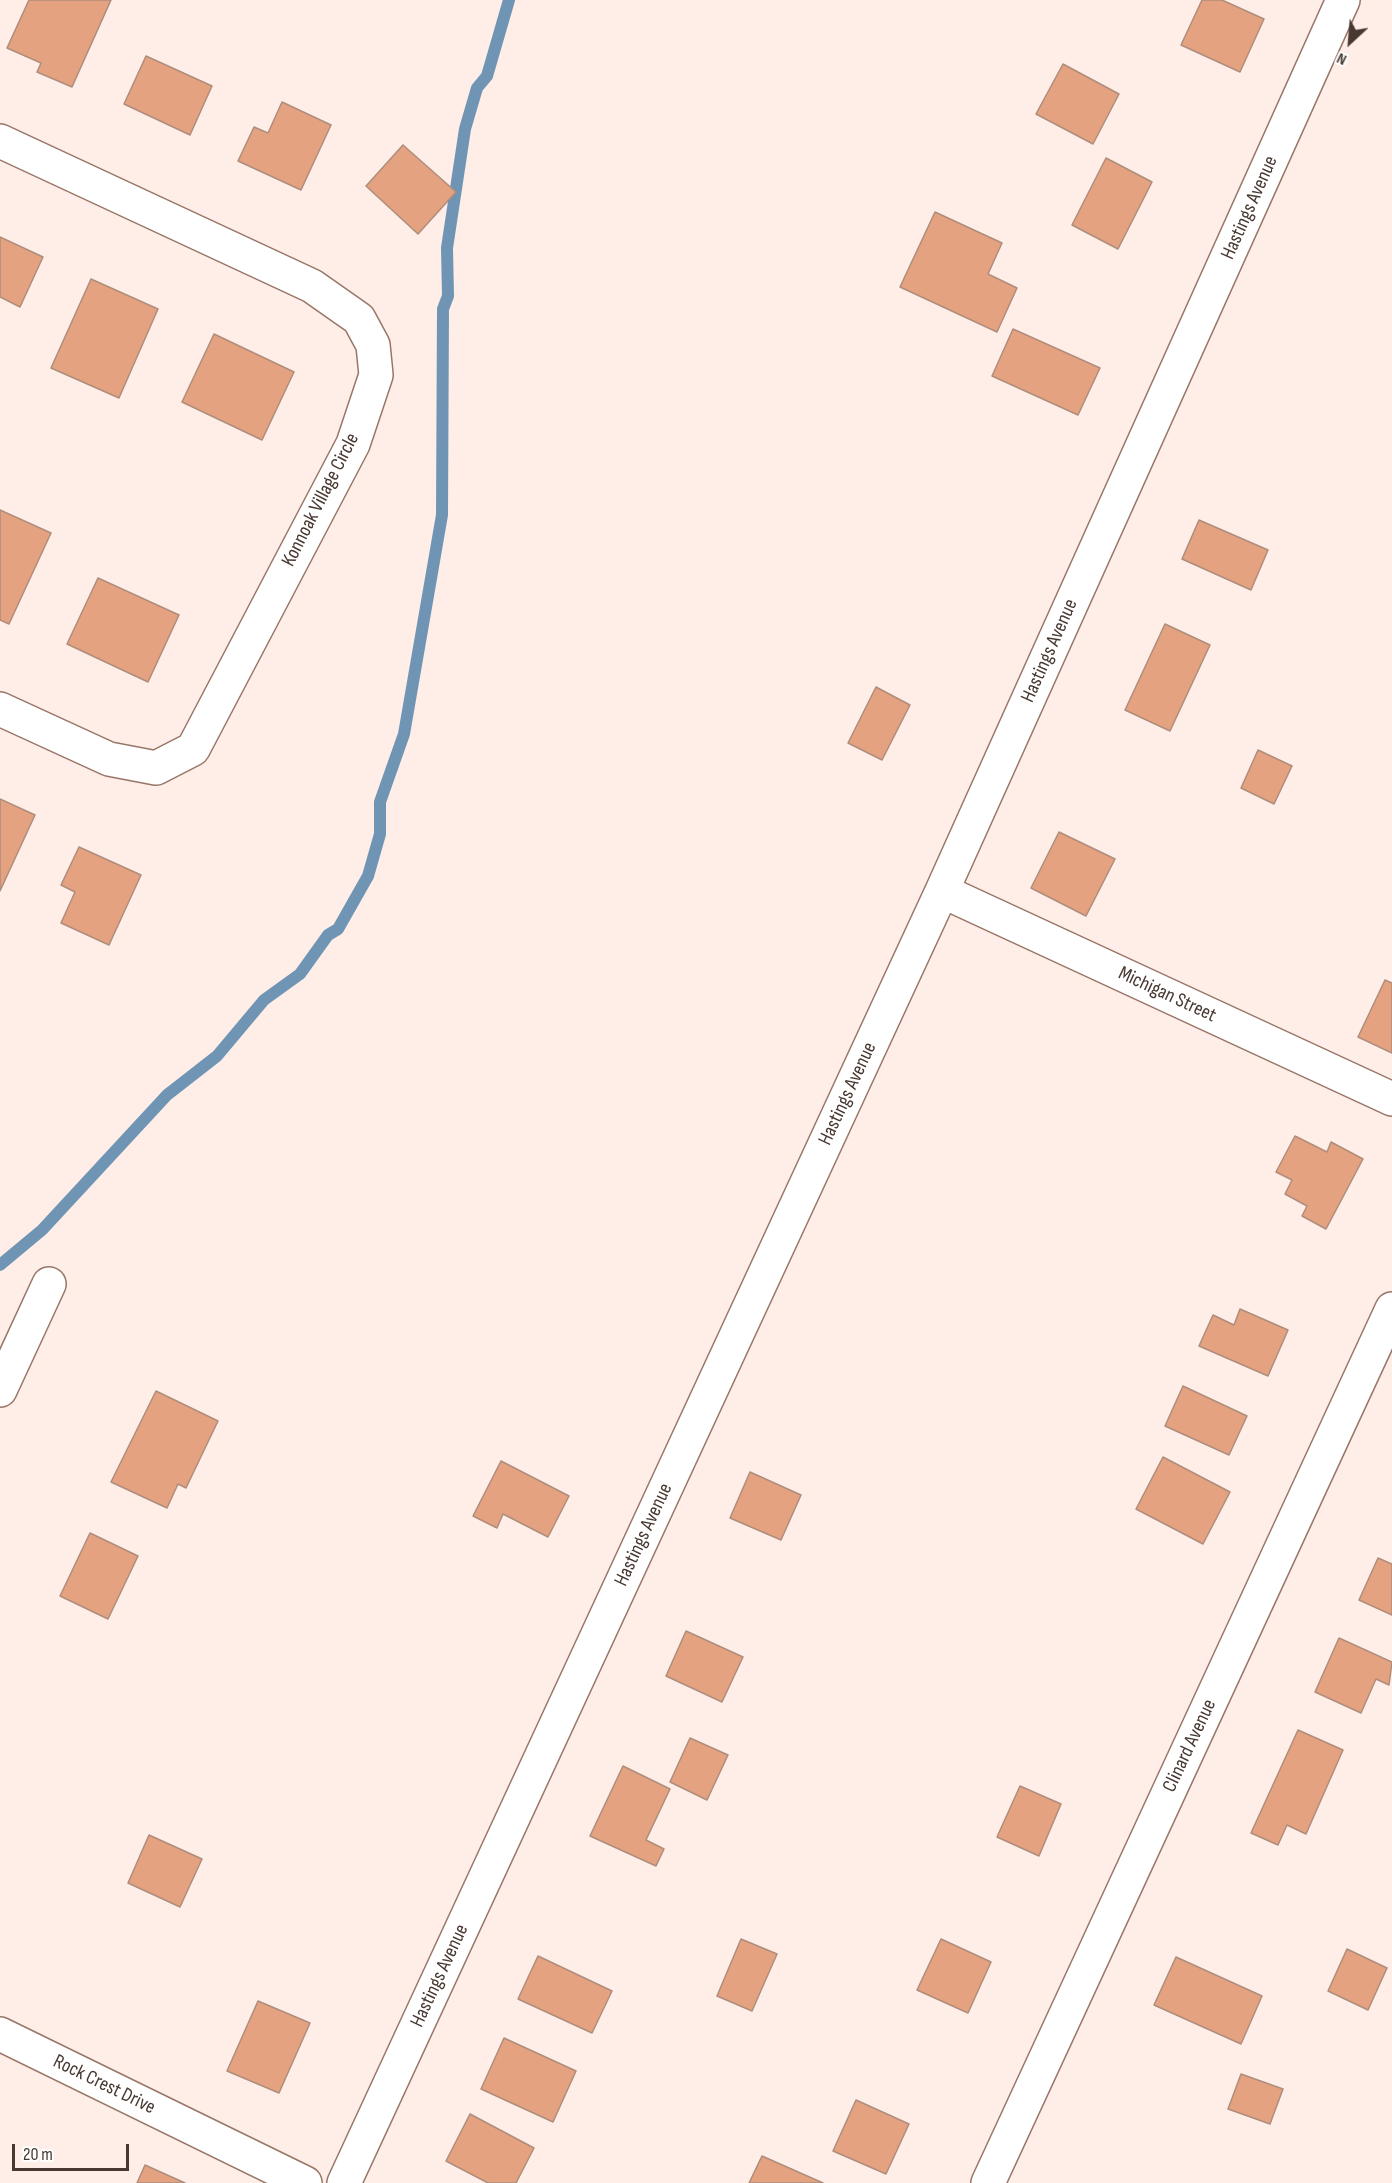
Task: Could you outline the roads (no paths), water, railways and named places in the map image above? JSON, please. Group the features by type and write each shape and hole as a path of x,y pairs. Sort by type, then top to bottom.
{"street":[{"name":"Hastings Avenue","path":"344,2183 942,891 1343,0"},
{"name":"Konnoak Village Circle","path":"0,141 312,286 359,319 373,345 375,375 353,444 193,749 156,768 110,759 0,710"},
{"name":"Michigan Street","path":"942,891 1392,1099"},
{"path":"0,1390 49,1284"},
{"name":"Clinard Avenue","path":"988,2183 1392,1309"},
{"name":"Rock Crest Drive","path":"0,2034 305,2183"}],"waterway":[{"path":"0,1265 42,1230 167,1095 217,1056 264,1000 300,974 328,935 338,929 368,876 380,834 380,802 404,734 442,515 443,309 448,296 447,248 465,129 477,88 487,76 509,0"}]}
